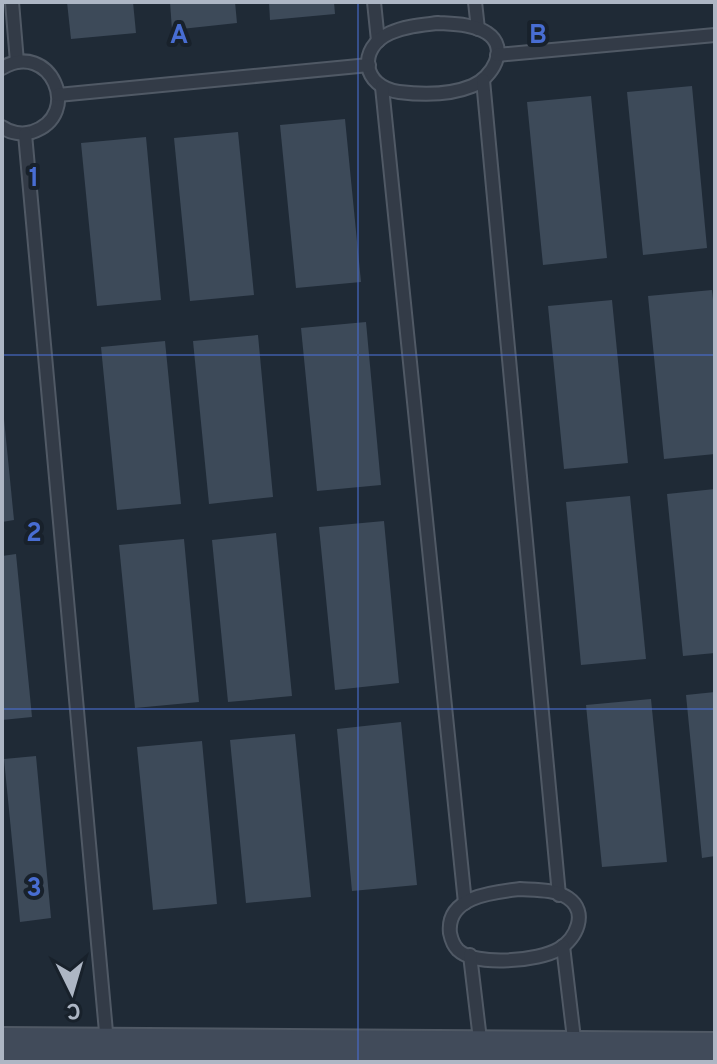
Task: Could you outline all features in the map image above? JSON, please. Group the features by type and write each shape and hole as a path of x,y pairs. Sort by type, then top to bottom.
{"street":[{"path":"2,1044 482,1055 715,1049"}],"lane":[{"path":"12,2 17,62"},
{"path":"374,2 378,41"},
{"path":"475,2 478,29"},
{"path":"438,23 478,29 488,33 496,45 497,62 490,75 462,89 435,94 403,93 382,87 369,73 368,59 378,41 389,33 438,23"},
{"path":"497,55 715,35"},
{"path":"2,68 17,62 29,62 45,69 56,83 58,95 54,117 41,129 25,134 2,127"},
{"path":"58,95 369,65"},
{"path":"483,80 559,895"},
{"path":"382,87 465,903"},
{"path":"25,134 107,1045"},
{"path":"520,889 559,895 569,899 578,911 579,928 571,941 544,955 516,960 470,955 458,950 451,938 450,925 456,910 465,903 494,892 520,889"},
{"path":"563,946 576,1054"},
{"path":"470,955 482,1055"}],"building":[{"path":"67,2 133,2 136,33 71,39"},
{"path":"170,2 235,2 237,23 172,30"},
{"path":"269,2 334,2 335,14 270,20"},
{"path":"692,86 707,248 643,255 627,92"},
{"path":"591,96 607,258 543,265 527,102"},
{"path":"345,119 361,282 296,288 280,125"},
{"path":"238,132 254,295 190,301 174,138"},
{"path":"146,137 161,300 97,306 81,143"},
{"path":"712,290 715,318 715,454 664,459 648,296"},
{"path":"612,300 628,463 564,469 548,306"},
{"path":"366,322 381,485 317,491 301,328"},
{"path":"258,335 273,497 209,504 193,341"},
{"path":"165,341 181,504 117,510 101,347"},
{"path":"2,419 14,520 2,522"},
{"path":"715,489 715,653 683,656 667,494"},
{"path":"630,496 646,659 581,665 566,502"},
{"path":"384,521 399,683 335,690 319,527"},
{"path":"276,533 292,696 228,702 212,540"},
{"path":"184,539 199,702 135,708 119,545"},
{"path":"16,554 32,717 2,720 2,556"},
{"path":"715,692 715,856 702,858 686,695"},
{"path":"651,699 667,862 602,867 586,705"},
{"path":"401,722 417,885 352,891 337,729"},
{"path":"295,734 311,897 246,903 230,740"},
{"path":"202,741 217,904 153,910 137,747"},
{"path":"36,756 51,918 20,922 4,759"}]}
